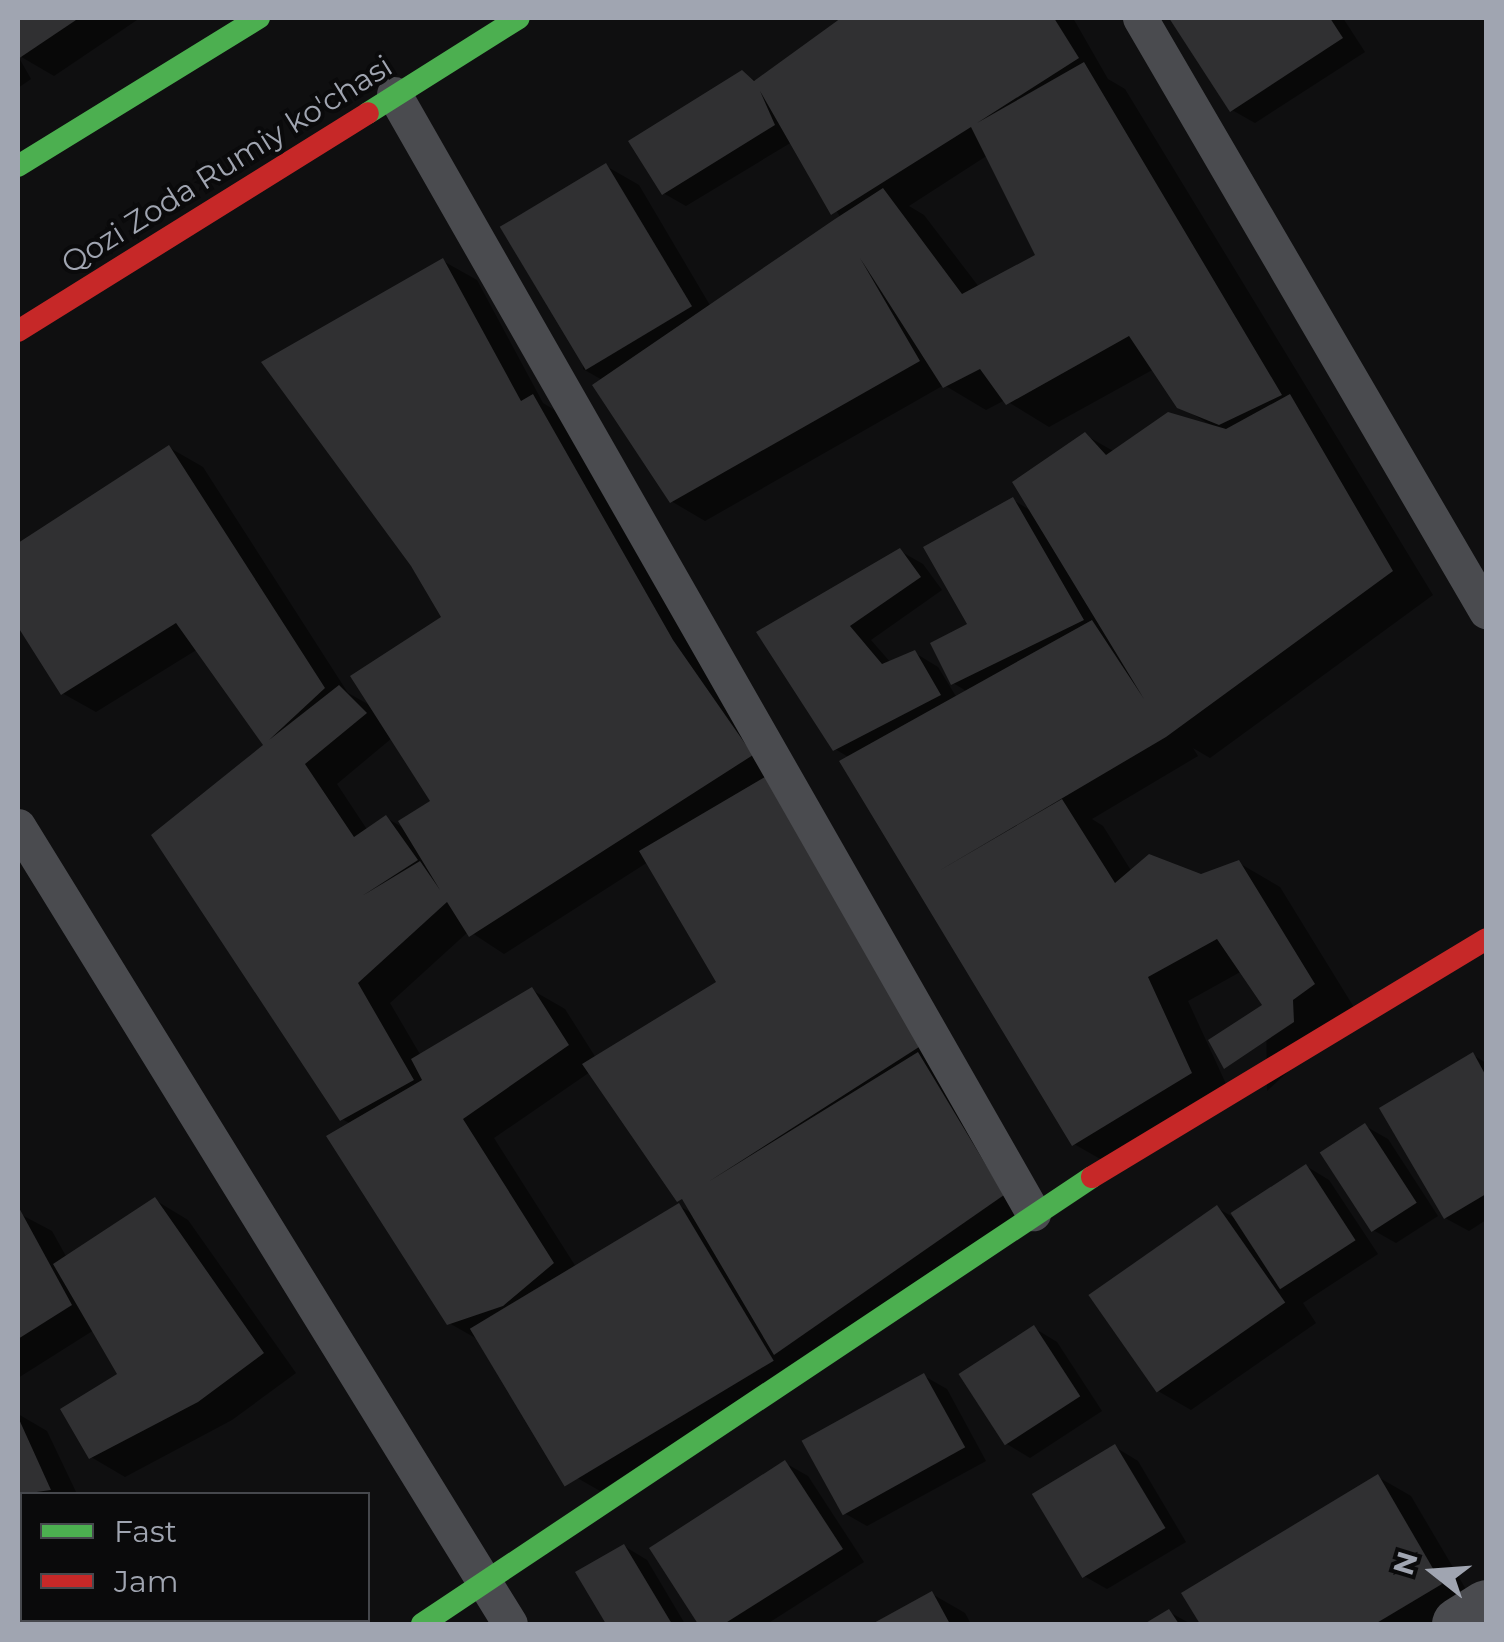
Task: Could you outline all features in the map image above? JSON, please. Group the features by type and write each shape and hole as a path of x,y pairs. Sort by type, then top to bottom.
{"street":[{"path":"18,166 258,18"},
{"name":"Qozi Zoda Rumiy ko'chasi","path":"18,332 519,18"},
{"path":"422,1624 487,1584 1033,1213 1486,939"},
{"path":"1459,1624 1486,1607"}],"lane":[{"path":"1140,18 1486,611"},
{"path":"394,94 1033,1213"},
{"path":"18,826 510,1624"}],"building":[{"path":"18,18 79,18 18,59"},
{"path":"841,18 1054,18 1079,58 977,123 1084,62 1282,395 1219,425 1177,408 1129,336 1006,405 980,369 943,388 860,258 920,361 670,503 592,385 835,219 883,188 962,294 1035,255 971,127 831,215 760,91 775,125 662,195 628,141 742,70 754,81"},
{"path":"1169,18 1330,18 1343,38 1230,112"},
{"path":"606,163 692,306 586,370 500,227"},
{"path":"443,258 521,401 533,394 673,640 753,755 469,937 447,902 358,983 414,1080 340,1121 151,835 263,745 176,623 61,695 18,627 18,543 169,445 325,688 269,740 339,685 367,713 305,764 354,837 386,815 418,860 362,896 420,861 440,890 398,821 430,801 350,676 441,617 411,566 261,362"},
{"path":"1290,394 1393,571 1166,737 937,872 1062,799 1115,883 1149,854 1201,874 1239,860 1315,984 1293,1000 1294,1022 1224,1069 1208,1040 1262,1005 1217,939 1148,977 1192,1073 1072,1146 839,761 1092,620 1144,699 1012,482 1085,432 1106,455 1168,412 1226,429"},
{"path":"1013,497 1084,620 951,685 930,643 967,624 923,547"},
{"path":"900,548 921,577 850,626 882,664 915,650 941,695 833,751 756,632"},
{"path":"770,774 919,1047 708,1182 918,1052 1004,1195 774,1355 682,1199 677,1202 582,1064 716,982 639,851"},
{"path":"532,987 569,1045 463,1119 554,1263 503,1306 447,1325 326,1136 422,1080 411,1059"},
{"path":"1473,1052 1486,1076 1486,1194 1444,1219 1379,1108"},
{"path":"1365,1123 1417,1203 1371,1232 1320,1152"},
{"path":"1306,1164 1356,1240 1280,1289 1231,1213"},
{"path":"155,1197 264,1353 198,1402 89,1459 60,1409 117,1374 53,1264"},
{"path":"679,1203 774,1361 565,1486 470,1329"},
{"path":"1217,1205 1285,1302 1157,1393 1088,1295"},
{"path":"18,1206 72,1305 18,1339"},
{"path":"1034,1325 1080,1396 1005,1445 959,1374"},
{"path":"924,1373 965,1447 843,1515 802,1441"},
{"path":"18,1417 51,1490 20,1492 18,1510"},
{"path":"1115,1444 1165,1528 1082,1578 1032,1494"},
{"path":"785,1460 843,1549 724,1624 698,1624 649,1548"},
{"path":"1378,1474 1442,1584 1375,1624 1200,1624 1181,1593"},
{"path":"624,1544 672,1624 606,1624 575,1572"},
{"path":"932,1591 950,1624 872,1624"},
{"path":"1169,1609 1179,1624 1144,1624"},
{"path":"177,1622 246,1622 246,1624"}],"traffic: fast":[{"path":"18,166 259,18"},
{"path":"368,113 519,18"},
{"path":"422,1624 1092,1177"}],"traffic: jam":[{"path":"18,331 368,113"},
{"path":"1092,1177 1486,939"}]}
